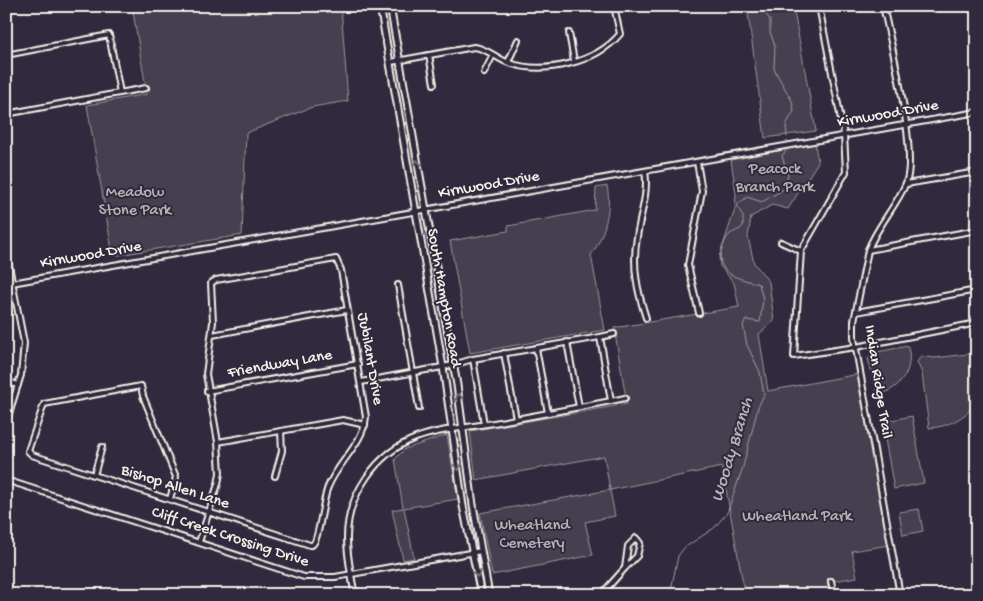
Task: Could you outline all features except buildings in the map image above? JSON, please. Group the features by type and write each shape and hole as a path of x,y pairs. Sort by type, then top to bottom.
{"main road":[{"name":"South Hampton Road","path":"380,6 443,367 464,506 481,595"},
{"name":"South Hampton Road","path":"390,6 453,365 473,504 489,595"},
{"path":"464,506 473,504"}],"street":[{"path":"391,62 474,47 508,62 535,68 585,59 612,42 620,34 614,6"},
{"path":"819,6 844,135 846,172 801,251 794,356 856,347 977,323"},
{"name":"Indian Ridge Trail","path":"883,6 906,124 910,163 906,184 868,250 853,330 900,595"},
{"path":"569,33 574,61"},
{"path":"6,55 109,35 120,93"},
{"path":"508,62 518,40"},
{"path":"429,55 434,84"},
{"path":"484,73 493,55"},
{"path":"6,114 146,88"},
{"name":"Kirnwood Drive","path":"6,284 977,112"},
{"path":"697,162 702,191 688,265 700,313"},
{"path":"645,171 646,187 634,264 637,287 646,318"},
{"path":"906,184 977,172"},
{"path":"868,250 977,230"},
{"path":"781,242 801,251"},
{"path":"6,250 24,343 24,363 6,423"},
{"name":"Jubilant Drive","path":"212,335 210,285 212,281 336,258 339,262 366,413 365,425 360,438 342,459 328,486 320,514 316,544"},
{"path":"398,285 419,408"},
{"path":"856,312 977,290"},
{"path":"199,542 219,479 218,442 207,391 205,365 212,335 347,310"},
{"path":"361,382 453,365 473,358 614,334"},
{"path":"600,336 611,401"},
{"path":"567,342 579,407"},
{"path":"536,348 548,413"},
{"path":"504,353 516,419"},
{"path":"473,358 484,424"},
{"name":"Friendway Lane","path":"207,391 358,364"},
{"path":"6,381 18,385"},
{"name":"Bishop Allen Lane","path":"170,499 176,477 143,396 141,386 44,404 28,451 32,455 310,546 316,544"},
{"path":"355,595 347,549 348,526 355,499 366,478 378,463 403,443 418,437 453,429 625,398"},
{"path":"218,442 343,420 365,425"},
{"path":"275,476 282,451 281,432"},
{"path":"94,475 102,447"},
{"name":"Cliff Creek Crossing Drive","path":"6,480 304,577 351,575 481,551"},
{"path":"602,595 638,554 640,543 636,538 628,546 625,568"},
{"path":"832,581 834,595"}],"green space":[{"name":"Meadow Stone Park","path":"132,6 341,6 348,101 312,107 246,133 242,235 113,256 87,105 147,94"},
{"path":"747,6 793,6 816,131 765,138"},
{"path":"815,144 818,162 788,209 772,205 751,217 748,237 754,263 769,282 774,321 759,334 768,391 859,374 889,545 852,551 857,577 827,582 829,595 745,595 722,467 610,490 604,456 476,480 470,431 627,404 614,328 739,307 734,283 720,266 719,257 735,209 736,194 731,160"},
{"path":"607,186 608,213 606,222 600,240 591,255 605,330 470,353 450,241 508,231 508,226 595,210 596,188"},
{"path":"908,346 909,363 904,377 893,388 878,395 868,359 872,353"},
{"path":"977,353 977,403 956,421 943,426 929,428 922,373 917,362 921,356 934,358"},
{"path":"912,416 924,483 894,489 882,422"},
{"path":"447,435 458,499 404,508 414,558 403,560 392,510 403,508 395,459 405,449"},
{"name":"Wheatland Cemetery","path":"610,490 615,516 585,522 593,555 492,575 480,513"},
{"path":"919,509 923,531 903,535 899,512"}],"waterway":[{"name":"Woody Branch","path":"761,6 770,20 770,32 775,46 774,69 792,101 794,111 786,125 787,137"},
{"name":"Woody Branch","path":"670,595 678,556 684,548 714,528 727,513 743,467 758,407 764,395 760,372 747,345 743,325 746,320 760,322 763,299 759,284 739,278 727,271 721,260 721,252 728,236 743,226 743,217 737,205 747,197 762,202 784,189 788,175 782,156 788,148"}],"park label":[{"name":"Peacock Branch Park","path":"775,179"},
{"name":"Wheatland Park","path":"797,517"}]}
